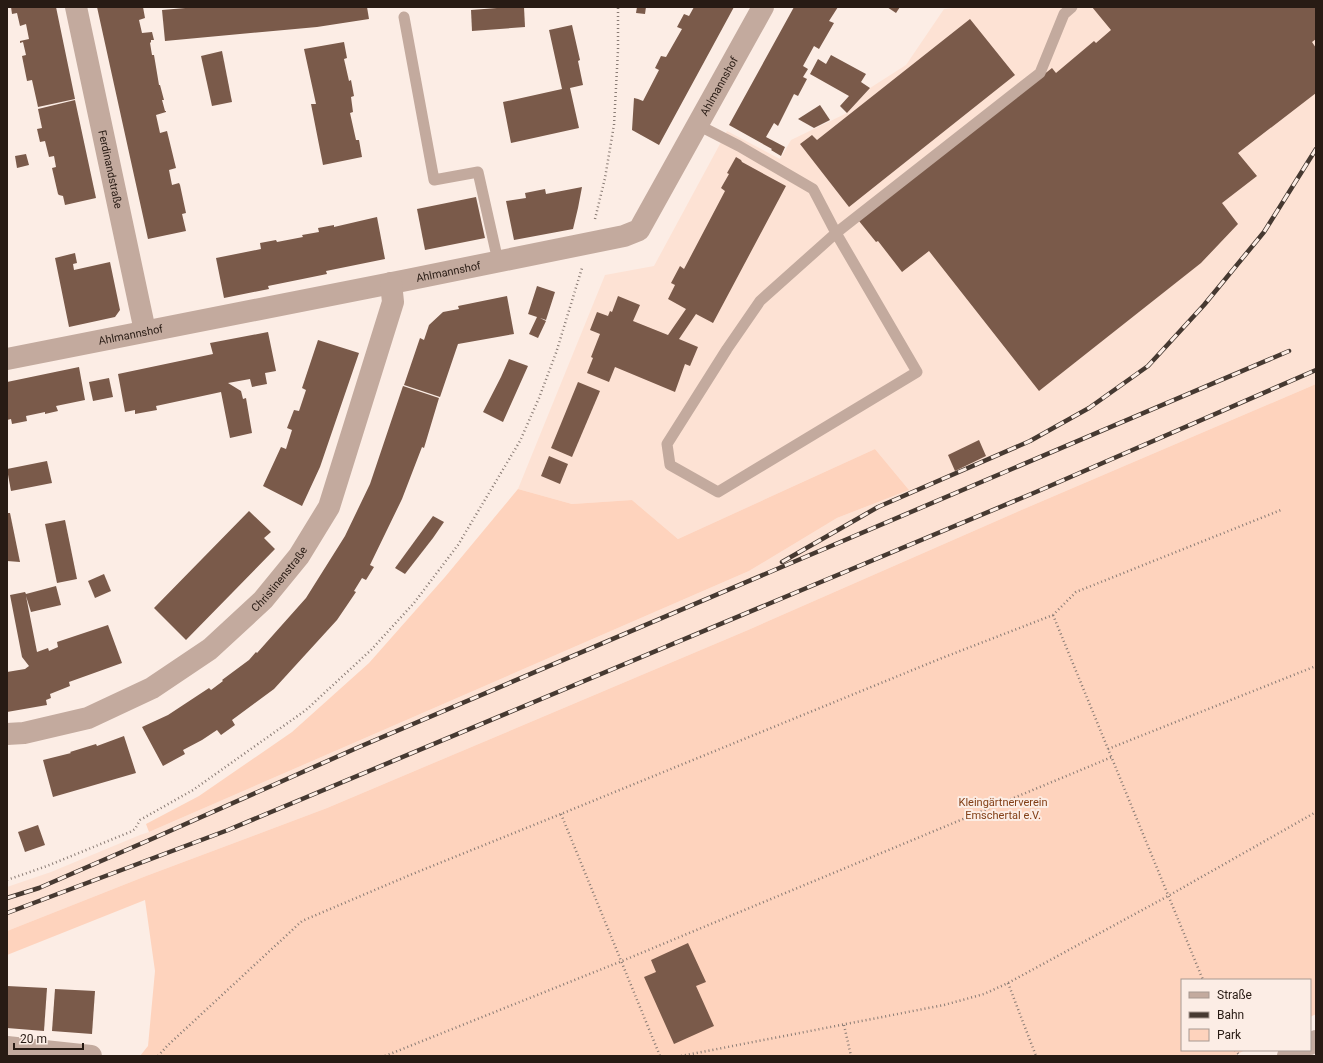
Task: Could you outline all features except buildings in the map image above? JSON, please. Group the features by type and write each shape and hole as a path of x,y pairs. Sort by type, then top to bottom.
{"street":[{"name":"Ferdinandstraße","path":"76,7 145,331"},
{"name":"Ahlmannshof","path":"7,359 624,236 639,230 763,7"},
{"name":"Christinenstraße","path":"7,734 24,733 88,718 152,688 210,649 263,600 299,556 329,506 393,302 391,283"},
{"path":"7,1047 90,1056"},
{"path":"1288,1056 1297,1051"}],"lane":[{"path":"698,124 813,189 836,233 917,372 718,492 670,465 668,444 727,349 760,300 836,233 1040,73 1064,14 1072,7"},
{"path":"404,17 434,180 478,172 498,261"}],"path":[{"path":"7,880 47,866 130,832 135,828 140,820 193,790 306,710 371,650 414,603 458,545 520,441 539,398 556,353 589,242 605,178 614,125 618,50 618,7"},
{"path":"158,1056 302,921 410,875 942,658 1053,615 1076,592 1281,510"},
{"path":"1053,615 1203,979"},
{"path":"1108,749 1316,666"},
{"path":"385,1056 622,961 1112,758"},
{"path":"681,1056 944,1005 984,994 1008,983 1168,896 1316,812"},
{"path":"561,814 660,1056"},
{"path":"1008,983 1036,1056"},
{"path":"844,1025 851,1056"}],"shaded area":[{"path":"962,7 1316,7 1316,384 1019,511 748,630 327,808 146,876 7,931 7,887 51,872 149,832 749,571 837,518 909,490 875,449 678,539 632,500 572,504 518,489 605,275 654,266 727,131 780,159 791,140 847,113 870,88 906,65 944,9"}],"green space":[{"name":"Kleingärtnerverein Emschertal e.V.","path":"1316,384 1316,1014 1311,1016 1311,979 1181,979 1181,1051 1243,1051 1234,1056 140,1056 148,1046 155,971 145,900 7,955 7,931 146,876 327,808 748,630 1019,511"},
{"path":"875,449 909,490 837,518 749,571 149,832 146,824 199,796 292,732 369,663 445,577 518,489 572,504 632,500 678,539"}],"railway":[{"path":"782,562 878,507 1030,441 1089,408 1148,366 1204,305 1264,232 1316,149"},
{"path":"7,898 39,888 359,747 1289,351"},
{"path":"7,913 228,830 1036,492 1316,370"}]}
